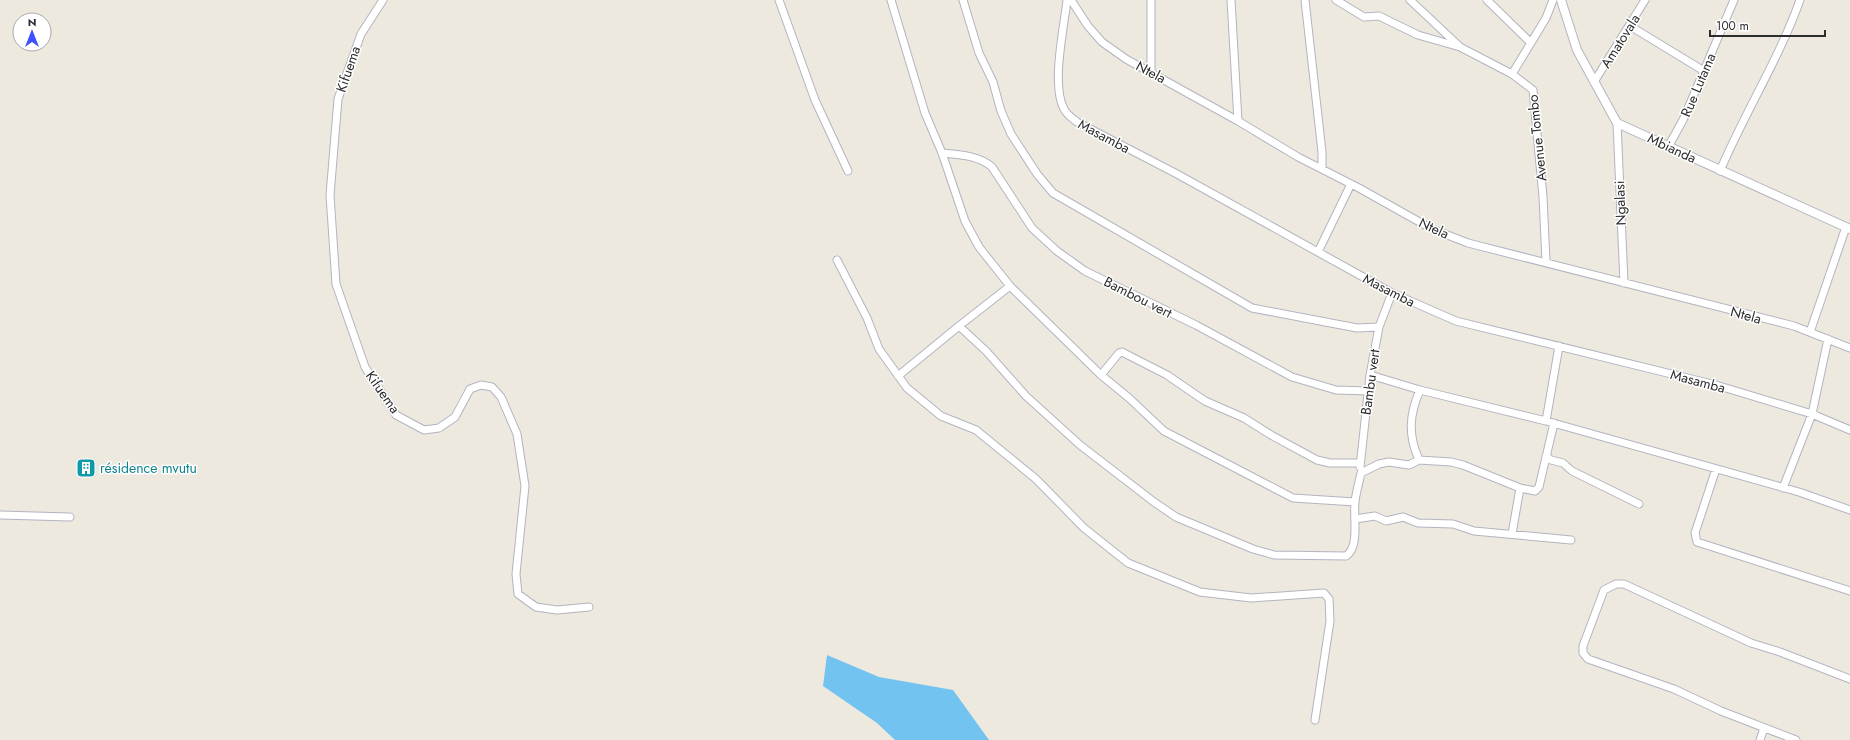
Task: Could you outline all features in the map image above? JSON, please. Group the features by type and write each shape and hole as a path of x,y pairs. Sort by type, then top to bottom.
{"street":[{"name":"Kifuema","path":"383,0 361,34 338,99 330,195 336,284 365,367 396,415 424,430 440,428 455,417 470,389 481,384 492,387 501,397 517,434 525,486 516,574 518,594 536,606 557,610 589,606"},
{"path":"780,0 815,100 848,171"},
{"path":"891,0 924,113 942,153 965,221 979,247 1010,286 1101,375 1129,398 1164,431 1293,498 1355,502"},
{"path":"963,0 979,52 993,82 1001,111 1011,134 1037,174 1053,193 1252,308 1357,328 1379,327"},
{"name":"Masamba","path":"1067,0 1058,79 1059,96 1068,115 1077,122 1392,293 1456,321 1716,384 1812,414 1850,430"},
{"name":"Ntela","path":"1071,0 1088,26 1102,42 1126,59 1151,71 1238,121 1298,158 1351,184 1432,229 1468,243 1546,261 1624,283 1794,326 1850,348"},
{"path":"1151,0 1151,71"},
{"path":"1231,0 1238,121"},
{"path":"1305,0 1322,152 1322,169"},
{"name":"Avenue Tombo","path":"1336,0 1364,17 1379,16 1418,35 1460,47 1512,74 1533,90 1543,197 1546,261"},
{"path":"1410,0 1460,47"},
{"path":"1488,0 1531,43"},
{"path":"1512,74 1546,18 1553,0"},
{"path":"1561,0 1577,50 1617,123"},
{"name":"Amatovala","path":"1594,82 1645,0"},
{"name":"Rue Lutama","path":"1668,147 1683,120 1734,0"},
{"path":"1720,170 1735,135 1780,50 1800,0"},
{"path":"1630,26 1704,70"},
{"name":"Mbianda","path":"1617,123 1848,228"},
{"name":"Ngalasi","path":"1617,123 1624,283"},
{"name":"Bambou vert","path":"942,153 977,158 985,161 992,167 1032,228 1057,251 1085,271 1196,325 1292,377 1336,390 1370,391"},
{"path":"1318,252 1351,184"},
{"path":"1810,332 1848,228"},
{"path":"837,260 867,318 879,349 907,388 941,416 976,430 1036,479 1084,528 1128,563 1200,592 1251,598 1324,593 1329,599 1330,622 1315,720"},
{"path":"898,376 1010,286"},
{"name":"Bambu vert","path":"1361,473 1359,463 1370,391 1370,375 1379,327 1392,293"},
{"path":"959,326 986,351 1026,396 1080,444 1154,502 1176,517 1253,549 1274,555 1346,556 1351,553 1354,545 1355,502 1361,473 1379,464 1389,462 1409,465 1419,460 1450,462 1463,465 1520,488 1537,490 1546,456 1559,346"},
{"path":"1783,488 1812,414 1828,339"},
{"path":"1101,375 1119,353 1122,352 1167,375 1205,401 1244,418 1316,460 1330,463 1359,463"},
{"path":"1370,375 1420,390 1550,422 1783,488 1850,510"},
{"path":"1419,460 1415,452 1411,426 1413,407 1420,390"},
{"path":"1546,456 1551,460 1563,463 1572,471 1639,504"},
{"path":"1716,469 1695,533 1697,542 1850,591"},
{"path":"1512,534 1520,488"},
{"path":"0,515 70,517"},
{"path":"1355,519 1376,516 1386,521 1403,517 1418,523 1454,524 1474,532 1571,540"},
{"path":"1796,740 1764,728 1674,689 1588,659 1583,653 1583,646 1604,590 1616,584 1624,584 1751,643 1780,652 1850,679"},
{"path":"1760,740 1764,728"}],"water":[{"path":"827,655 879,677 953,690 989,740 895,740 877,723 823,686"}],"place":[{"name":"résidence mvutu","path":"86,468"}]}
